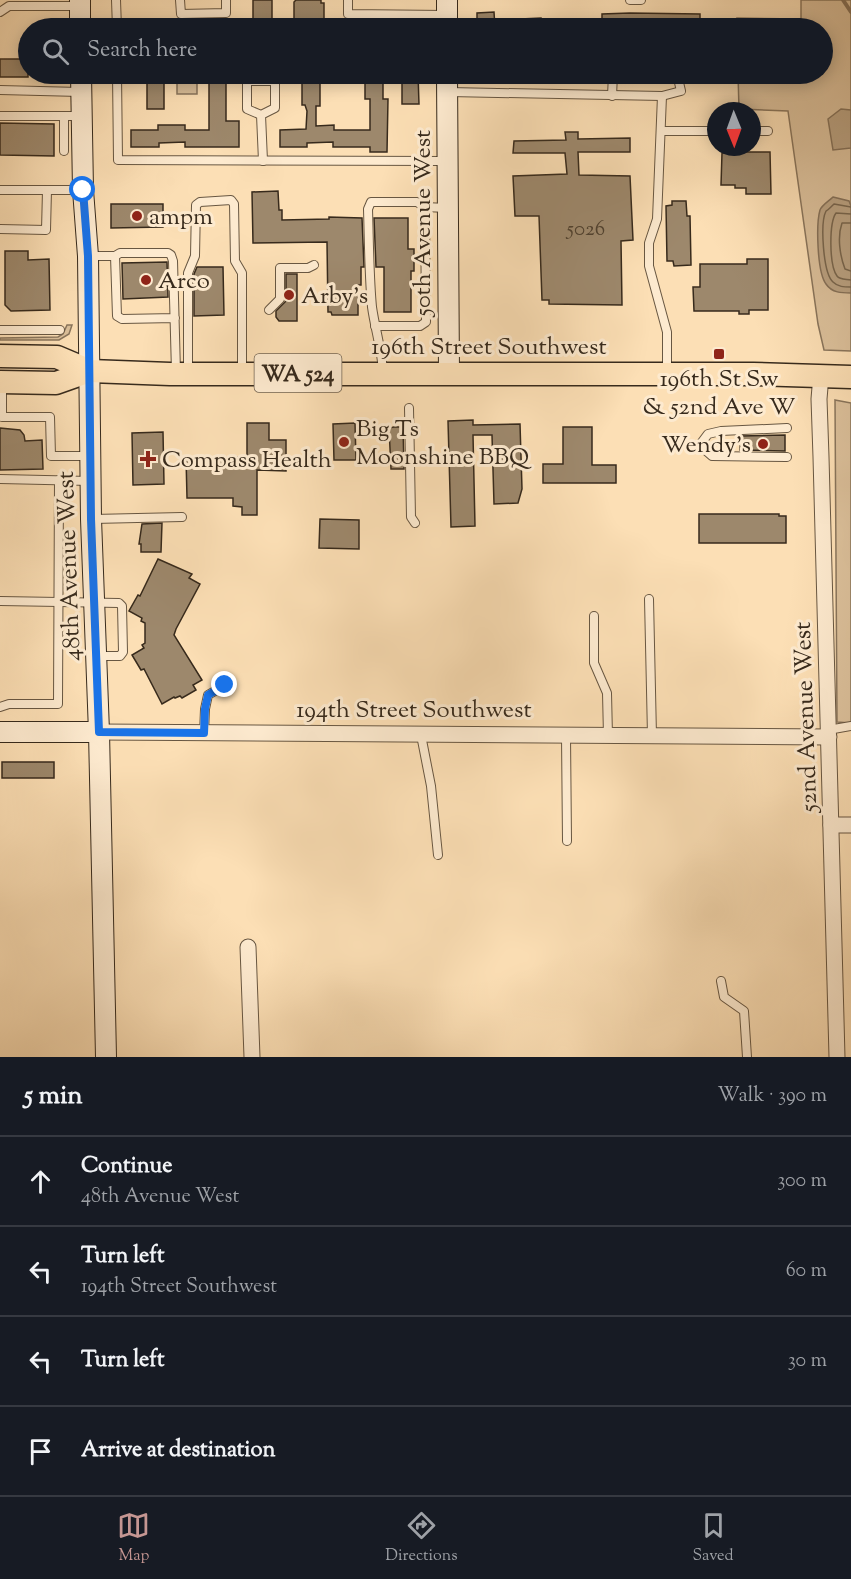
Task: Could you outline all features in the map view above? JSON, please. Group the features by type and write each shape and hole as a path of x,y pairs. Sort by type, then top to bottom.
{"main road":[{"name":"196th Street Southwest","path":"0,356 57,357 90,371 182,374 668,373 851,376"},
{"name":"196th Street Southwest","path":"1,382 56,383 90,371"}],"street":[{"path":"81,18 82,2"},
{"name":"48th Avenue West","path":"81,84 73,116 83,190 88,256 91,519 99,732 106,1057"},
{"name":"50th Avenue West","path":"447,84 449,373"},
{"name":"52nd Avenue West","path":"821,375 820,421 831,825 843,983 837,1057"},
{"name":"194th Street Southwest","path":"0,732 566,736 828,734"},
{"path":"831,825 851,825"},
{"path":"248,947 252,1057"}],"lane":[{"path":"116,0 117,18"},
{"path":"180,0 181,14 226,13 226,0"},
{"path":"348,0 348,14 447,15"},
{"path":"630,0 641,0"},
{"path":"0,12 9,6 82,2"},
{"path":"0,90 69,84"},
{"path":"117,84 118,160 447,161"},
{"path":"247,84 247,109 261,115 276,108 275,84"},
{"path":"471,84 612,96 662,96 681,91 679,84"},
{"path":"612,96 613,84"},
{"path":"662,96 657,219 649,243 650,266 667,332 668,373"},
{"path":"261,115 263,161"},
{"path":"0,116 73,116 64,151"},
{"path":"661,131 707,131"},
{"path":"761,131 768,131"},
{"path":"0,190 83,190"},
{"path":"0,230 46,230 47,190"},
{"path":"182,374 188,273 195,256 196,205 200,202 231,200 234,204 235,261 242,273 242,374"},
{"path":"383,373 371,291 368,208 371,202 417,202 425,207 448,208"},
{"path":"375,326 420,326 426,322 425,207"},
{"path":"88,256 115,256 120,253 168,253 171,255 175,318 182,374"},
{"path":"115,256 117,316 122,319 175,318"},
{"path":"269,310 280,299 280,268 308,268 314,264"},
{"path":"0,330 60,330"},
{"path":"1,382 2,417 50,417 51,456 91,456"},
{"path":"409,408 411,517 415,523"},
{"path":"787,428 721,430 708,434 702,442 704,449 712,456 787,457"},
{"path":"0,479 91,481"},
{"path":"0,707 9,704 58,704 59,480"},
{"path":"91,519 182,517"},
{"path":"649,599 652,736"},
{"path":"0,601 119,603 122,606 123,652 120,656 96,656"},
{"path":"594,616 594,663 607,693 608,736"},
{"path":"204,733 208,695 225,685"},
{"path":"828,734 851,726"},
{"path":"421,735 431,786 438,855"},
{"path":"566,736 567,841"},
{"path":"722,981 723,997 744,1011 747,1057"}],"shaded area":[{"path":"801,0 851,0 851,351 824,350 818,324 788,111 761,110 761,102 739,102 738,84 833,84 833,18 801,18"},
{"path":"177,84 197,84 197,94 177,94"},
{"path":"67,325 72,325 69,334 59,340 0,340 0,338 58,337 63,334"},
{"path":"835,400 851,403 851,723 837,722"}],"water":[{"path":"841,109 851,110 851,148 833,150 828,119"},
{"path":"833,197 849,201 851,206 851,293 841,293 831,289 823,278 821,269 818,248 820,210"}],"building":[{"path":"253,0 272,0 272,18 253,18"},
{"path":"296,0 321,0 321,3 324,3 324,18 294,18"},
{"path":"494,12 494,18 477,18 477,13"},
{"path":"602,14 700,14 700,18 602,18"},
{"path":"0,59 18,59 18,77 0,77"},
{"path":"147,84 164,84 164,109 147,109"},
{"path":"209,84 226,84 226,121 239,121 239,147 185,147 185,142 159,143 159,147 131,147 131,130 158,130 158,125 185,125 185,130 209,130"},
{"path":"302,84 320,84 320,106 316,106 316,126 334,125 334,130 370,130 370,99 365,99 365,84 383,84 383,99 388,99 387,152 370,152 370,147 333,147 333,142 307,143 307,147 280,147 280,130 306,129 307,111 305,105 302,105"},
{"path":"402,84 418,84 419,104 402,104"},
{"path":"0,123 54,124 54,156 0,155"},
{"path":"565,132 578,132 578,139 630,138 630,152 578,152 579,175 630,176 633,240 621,241 622,305 549,304 549,300 542,300 539,216 515,216 513,176 567,174 565,153 513,153 514,141 566,140"},
{"path":"761,152 770,152 771,194 746,194 746,188 721,185 722,156 761,156"},
{"path":"278,191 282,220 329,219 329,217 362,218 364,267 361,267 361,285 358,285 358,315 332,315 328,312 327,242 253,243 252,192"},
{"path":"672,201 686,201 687,216 690,216 691,265 674,266 673,261 667,261 666,206 672,205"},
{"name":"ampm","path":"111,204 163,204 163,227 111,228"},
{"path":"374,218 408,218 408,249 414,249 414,271 411,271 411,312 384,312 384,267 376,267"},
{"path":"5,251 28,251 28,260 49,259 50,310 11,311 5,305"},
{"path":"747,259 768,259 768,310 749,310 749,314 739,314 739,311 694,311 693,287 700,287 700,264 747,264"},
{"path":"167,262 168,297 123,299 122,263"},
{"path":"197,267 223,267 224,315 194,316 194,274"},
{"name":"Arby's","path":"286,274 297,274 297,321 279,321 276,317 276,311 286,301"},
{"path":"473,420 473,425 520,424 522,489 518,503 494,504 492,435 473,435 475,526 451,527 448,421"},
{"path":"247,423 269,423 269,440 286,440 286,471 257,470 257,515 242,515 242,507 233,506 233,498 187,498 186,457 247,457"},
{"name":"Big Ts Moonshine BBQ","path":"355,423 356,460 334,460 333,424"},
{"path":"403,427 404,469 391,469 389,428"},
{"path":"563,427 592,427 592,465 616,465 616,483 543,483 543,464 563,464"},
{"path":"0,428 20,430 25,441 42,440 43,469 0,470"},
{"path":"163,432 164,484 133,485 132,433"},
{"name":"Wendy's","path":"785,435 785,451 740,450 741,436"},
{"path":"699,514 779,514 779,516 786,516 786,543 699,543"},
{"path":"320,519 359,520 359,549 319,548"},
{"path":"162,523 161,552 141,552 141,544 139,544 142,524"},
{"path":"158,559 192,574 189,578 200,584 174,635 202,680 193,685 196,690 182,698 174,697 162,704 144,669 141,670 132,655 144,648 142,645 145,643 145,623 141,621 142,618 129,611 138,595 140,596"},
{"path":"2,762 54,762 54,778 2,778"}],"waterway":[{"path":"843,0 851,12"}],"place":[{"name":"ampm","path":"137,216"},
{"name":"Arco","path":"146,280"},
{"name":"Arby's","path":"289,295"},
{"name":"196th St Sw & 52nd Ave W","path":"719,354"},
{"name":"Big Ts Moonshine BBQ","path":"344,442"},
{"name":"Wendy's","path":"763,444"},
{"name":"Compass Health","path":"148,459"}],"route":[{"path":"83,190 88,256 91,519 99,732 204,733 208,695 225,685"}]}
